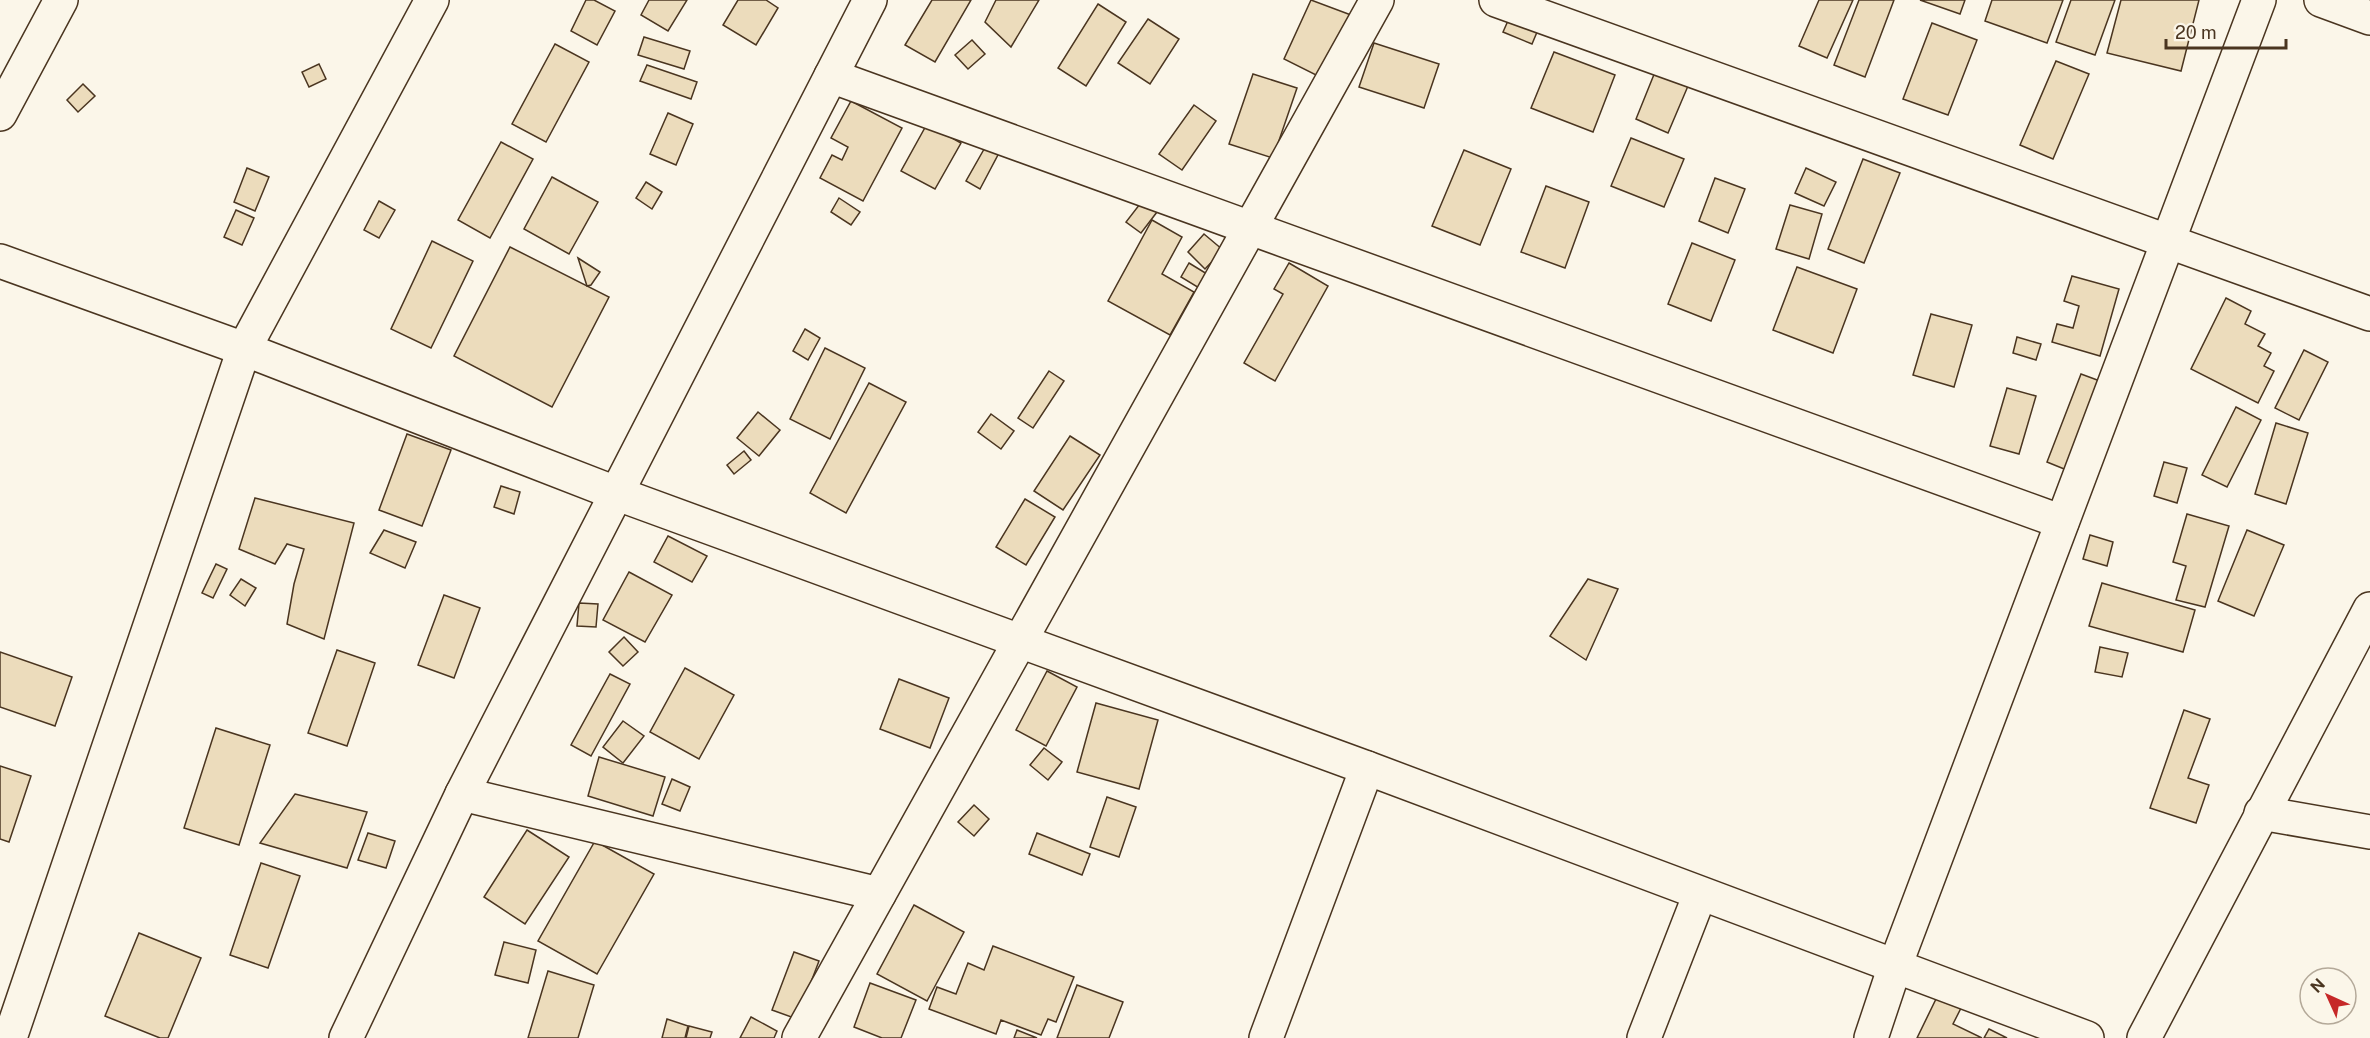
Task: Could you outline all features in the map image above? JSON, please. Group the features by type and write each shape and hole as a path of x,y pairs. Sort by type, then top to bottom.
{"street":[{"path":"0,114 61,0"},
{"path":"10,1038 244,349 432,0"},
{"path":"346,1038 462,794 870,0"},
{"path":"799,1038 1249,226 1377,0"},
{"path":"1496,0 2370,314"},
{"path":"1871,1038 1895,966 2259,0"},
{"path":"2321,0 2370,18"},
{"path":"831,76 2062,522"},
{"path":"0,261 244,349 618,494 1367,768 2087,1038"},
{"path":"2144,1038 2370,609"},
{"path":"1266,1038 1367,768"},
{"path":"462,794 879,894"},
{"path":"2261,813 2370,831"},
{"path":"1644,1038 1701,894"}],"building":[{"path":"586,0 594,0 615,11 597,45 571,31"},
{"path":"649,0 687,0 668,31 641,15"},
{"path":"738,0 766,0 778,8 756,45 723,25"},
{"path":"932,0 971,0 935,62 905,45"},
{"path":"996,0 1039,0 1011,47 985,22"},
{"path":"1311,0 1351,15 1326,80 1284,59"},
{"path":"1819,0 1853,0 1827,58 1799,46"},
{"path":"1859,0 1894,0 1865,77 1834,65"},
{"path":"1920,0 1965,0 1960,14"},
{"path":"1992,0 2063,0 2047,43 1985,21"},
{"path":"2071,0 2115,0 2095,55 2056,42"},
{"path":"2121,0 2199,0 2181,71 2107,53"},
{"path":"1098,4 1126,22 1086,86 1058,68"},
{"path":"1511,14 1540,25 1532,44 1503,32"},
{"path":"1148,19 1179,39 1150,84 1118,63"},
{"path":"1932,23 1977,40 1948,115 1903,99"},
{"path":"644,37 690,51 684,69 638,55"},
{"path":"972,40 985,54 968,69 955,55"},
{"path":"1374,43 1439,64 1424,108 1359,87"},
{"path":"555,44 589,62 546,142 512,124"},
{"path":"1554,52 1615,75 1593,132 1531,108"},
{"path":"2056,61 2089,74 2053,159 2020,145"},
{"path":"319,64 326,79 309,87 302,72"},
{"path":"647,65 697,82 691,99 640,81"},
{"path":"1655,72 1688,86 1668,133 1636,119"},
{"path":"1253,74 1297,88 1273,158 1229,144"},
{"path":"83,84 95,96 78,112 67,100"},
{"path":"851,101 902,128 863,201 820,178 832,155 842,160 848,147 831,138"},
{"path":"1194,105 1216,121 1182,170 1159,154"},
{"path":"668,113 693,124 676,165 650,154"},
{"path":"927,124 961,143 935,189 901,171"},
{"path":"1631,138 1684,159 1664,207 1611,186"},
{"path":"501,142 533,159 490,238 458,220"},
{"path":"987,144 1000,151 980,189 966,181"},
{"path":"1464,150 1511,169 1480,245 1432,226"},
{"path":"1863,159 1900,173 1864,263 1828,249"},
{"path":"247,168 269,177 255,211 234,202"},
{"path":"1806,168 1836,182 1824,206 1795,193"},
{"path":"552,177 598,202 569,254 524,229"},
{"path":"1715,178 1745,189 1728,233 1699,221"},
{"path":"646,182 662,192 652,209 636,198"},
{"path":"1546,186 1589,202 1565,268 1521,252"},
{"path":"839,198 860,212 851,225 831,212"},
{"path":"1143,200 1157,212 1141,233 1126,222"},
{"path":"379,201 395,210 379,238 364,230"},
{"path":"1790,205 1822,214 1809,259 1776,249"},
{"path":"236,210 254,218 242,245 224,237"},
{"path":"1152,220 1182,237 1162,274 1194,292 1170,335 1108,301"},
{"path":"1204,234 1223,250 1205,269 1188,252"},
{"path":"432,241 473,261 431,348 391,329"},
{"path":"1692,243 1735,260 1711,321 1668,304"},
{"path":"510,247 609,297 552,407 454,356"},
{"path":"578,258 600,272 591,285 587,286"},
{"path":"1189,263 1212,277 1204,291 1181,277"},
{"path":"1289,263 1328,286 1275,381 1244,363 1283,294 1274,289"},
{"path":"1797,267 1857,289 1833,353 1773,330"},
{"path":"2072,276 2119,289 2100,356 2052,342 2057,324 2073,328 2079,306 2064,301"},
{"path":"2226,298 2251,311 2245,324 2265,334 2258,346 2271,353 2264,366 2274,371 2258,403 2191,369"},
{"path":"1931,314 1972,325 1954,387 1913,375"},
{"path":"805,329 820,338 808,360 793,351"},
{"path":"2017,337 2041,344 2036,360 2013,353"},
{"path":"825,348 865,368 830,439 790,419"},
{"path":"2304,350 2328,362 2299,420 2275,408"},
{"path":"1049,371 1064,381 1033,428 1018,418"},
{"path":"2081,374 2108,384 2074,473 2047,462"},
{"path":"869,383 906,402 846,513 810,493"},
{"path":"2007,388 2036,396 2019,454 1990,446"},
{"path":"2236,407 2261,420 2227,487 2202,475"},
{"path":"758,412 780,430 759,456 737,438"},
{"path":"991,414 1014,431 1001,449 978,432"},
{"path":"2276,423 2308,433 2286,504 2255,494"},
{"path":"407,434 451,450 422,526 379,510"},
{"path":"1070,436 1100,455 1063,510 1034,491"},
{"path":"744,451 751,460 734,474 727,465"},
{"path":"2164,462 2187,468 2177,503 2154,496"},
{"path":"501,486 520,492 514,514 494,507"},
{"path":"255,498 354,523 324,639 287,624 294,584 304,549 287,544 275,564 239,549"},
{"path":"1025,499 1055,517 1026,565 996,547"},
{"path":"2187,514 2229,526 2205,607 2176,600 2186,566 2173,562"},
{"path":"384,530 416,542 405,568 370,553"},
{"path":"2247,530 2284,545 2254,616 2218,601"},
{"path":"2090,535 2113,542 2107,566 2083,559"},
{"path":"668,536 707,556 692,582 654,562"},
{"path":"216,564 227,569 213,598 202,593"},
{"path":"629,572 672,595 645,642 603,620"},
{"path":"241,579 256,588 245,606 230,595"},
{"path":"1588,579 1618,589 1586,660 1550,636"},
{"path":"2102,583 2195,610 2183,652 2089,626"},
{"path":"444,595 480,608 454,678 418,665"},
{"path":"579,603 598,604 596,627 577,626"},
{"path":"624,637 638,652 623,666 609,652"},
{"path":"2100,647 2128,653 2122,677 2095,672"},
{"path":"337,650 375,663 347,746 308,733"},
{"path":"0,652 72,677 55,726 0,707"},
{"path":"685,668 734,695 699,759 650,732"},
{"path":"1047,671 1077,687 1046,746 1016,730"},
{"path":"610,674 630,684 591,756 571,745"},
{"path":"899,679 949,698 930,748 880,729"},
{"path":"1096,703 1158,720 1139,789 1077,772"},
{"path":"2184,710 2210,719 2188,778 2209,785 2196,823 2150,808"},
{"path":"623,721 644,736 623,763 603,747"},
{"path":"216,728 270,745 239,845 184,828"},
{"path":"1044,748 1062,762 1048,780 1030,765"},
{"path":"599,757 665,777 653,816 588,796"},
{"path":"0,766 31,776 9,842 0,839"},
{"path":"672,779 690,787 680,811 662,804"},
{"path":"295,794 367,812 347,868 260,843"},
{"path":"1107,797 1136,807 1119,857 1090,847"},
{"path":"974,805 989,819 974,836 958,822"},
{"path":"527,830 569,857 525,924 484,897"},
{"path":"368,833 395,841 386,868 358,860"},
{"path":"1037,833 1090,854 1082,875 1029,854"},
{"path":"595,841 654,874 597,974 538,941"},
{"path":"261,863 300,876 268,968 230,955"},
{"path":"914,905 964,932 927,1001 877,974"},
{"path":"139,933 201,958 168,1038 160,1038 105,1016"},
{"path":"504,942 536,950 528,983 495,975"},
{"path":"993,946 1074,977 1056,1022 1048,1019 1041,1035 1001,1020 996,1034 929,1009 937,987 956,994 968,963 984,970"},
{"path":"794,952 819,961 797,1019 772,1010"},
{"path":"548,971 594,985 578,1038 528,1038"},
{"path":"870,983 916,1000 901,1038 882,1038 854,1027"},
{"path":"1077,985 1123,1002 1109,1038 1057,1038"},
{"path":"1937,997 1961,1008 1953,1024 1982,1038 1917,1038"},
{"path":"751,1017 777,1031 774,1038 740,1038"},
{"path":"667,1019 688,1026 685,1038 662,1038"},
{"path":"689,1026 712,1032 710,1038 686,1038"},
{"path":"1989,1029 2007,1038 1984,1038"},
{"path":"1017,1030 1037,1038 1014,1038"}]}
